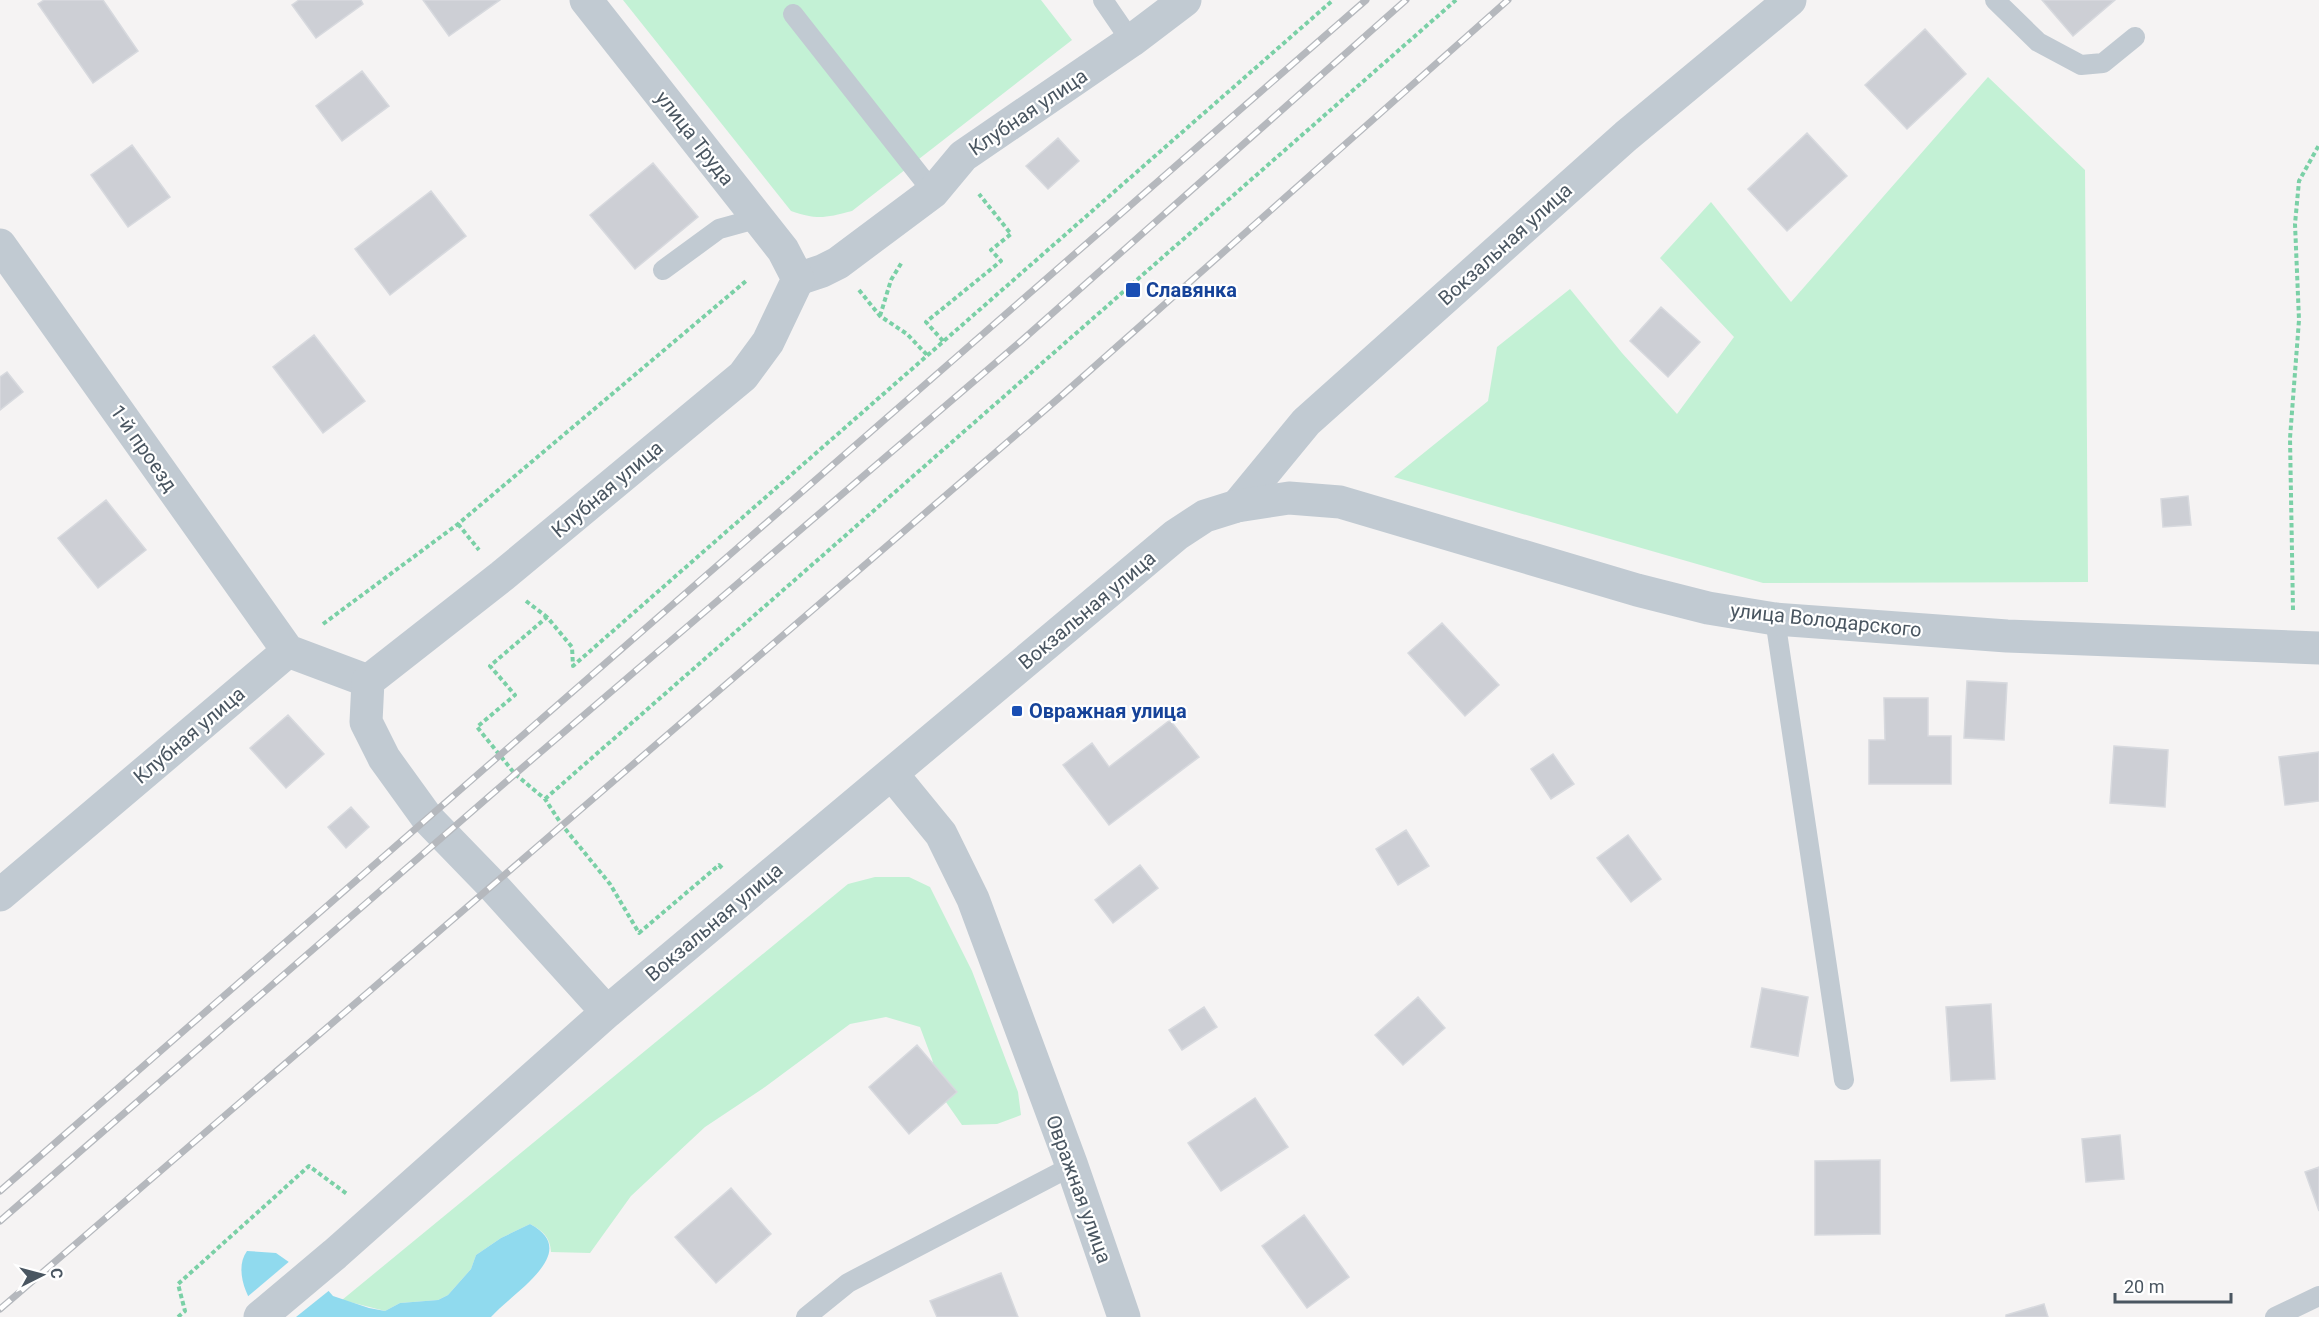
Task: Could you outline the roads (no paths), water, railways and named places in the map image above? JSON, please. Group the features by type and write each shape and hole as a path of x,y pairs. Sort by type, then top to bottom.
{"street":[{"name":"улица Труда","path":"586,0 759,218 783,250 798,279"},
{"name":"Клубная улица","path":"368,681 502,576 743,376 768,342 798,279 822,272 838,263 933,192 963,156 1131,41 1185,0"},
{"name":"Вокзальная улица","path":"1237,506 1306,422 1626,135 1790,0"},
{"name":"1-й проезд","path":"0,245 288,651"},
{"name":"улица Володарского","path":"1176,536 1205,516 1237,506 1289,498 1340,502 1637,590 1708,608 1775,619 2007,636 2307,647"},
{"name":"Вокзальная улица","path":"260,1317 335,1254 607,1012 1176,536"},
{"name":"Клубная улица","path":"0,895 288,651"},
{"path":"288,651 368,681 366,723 384,758 421,810 607,1012"},
{"name":"Овражная улица","path":"892,774 941,834 973,899 1072,1166 1124,1317"}],"lane":[{"path":"1103,0 1131,41"},
{"path":"1995,0 2038,42 2081,65 2103,63 2135,36"},
{"path":"793,14 933,192"},
{"path":"663,270 719,229 759,218"},
{"path":"1775,619 1844,1080"},
{"path":"806,1317 848,1283 1072,1166"},
{"path":"2276,1317 2319,1296"}],"water":[{"path":"530,1224 544,1235 549,1247 547,1259 539,1272 491,1317 262,1317 247,1295 242,1276 241,1267 247,1251 276,1253 326,1288 333,1296 385,1311 400,1303 438,1300 448,1295 471,1269 476,1255 501,1238"}],"railway":[{"path":"0,1191 1366,0"},
{"path":"0,1221 515,774 1020,342 1406,0"},
{"path":"0,1309 1060,397 1508,0"}],"place":[{"name":"Славянка","path":"1133,290"},
{"name":"Овражная улица","path":"1017,711"}]}
